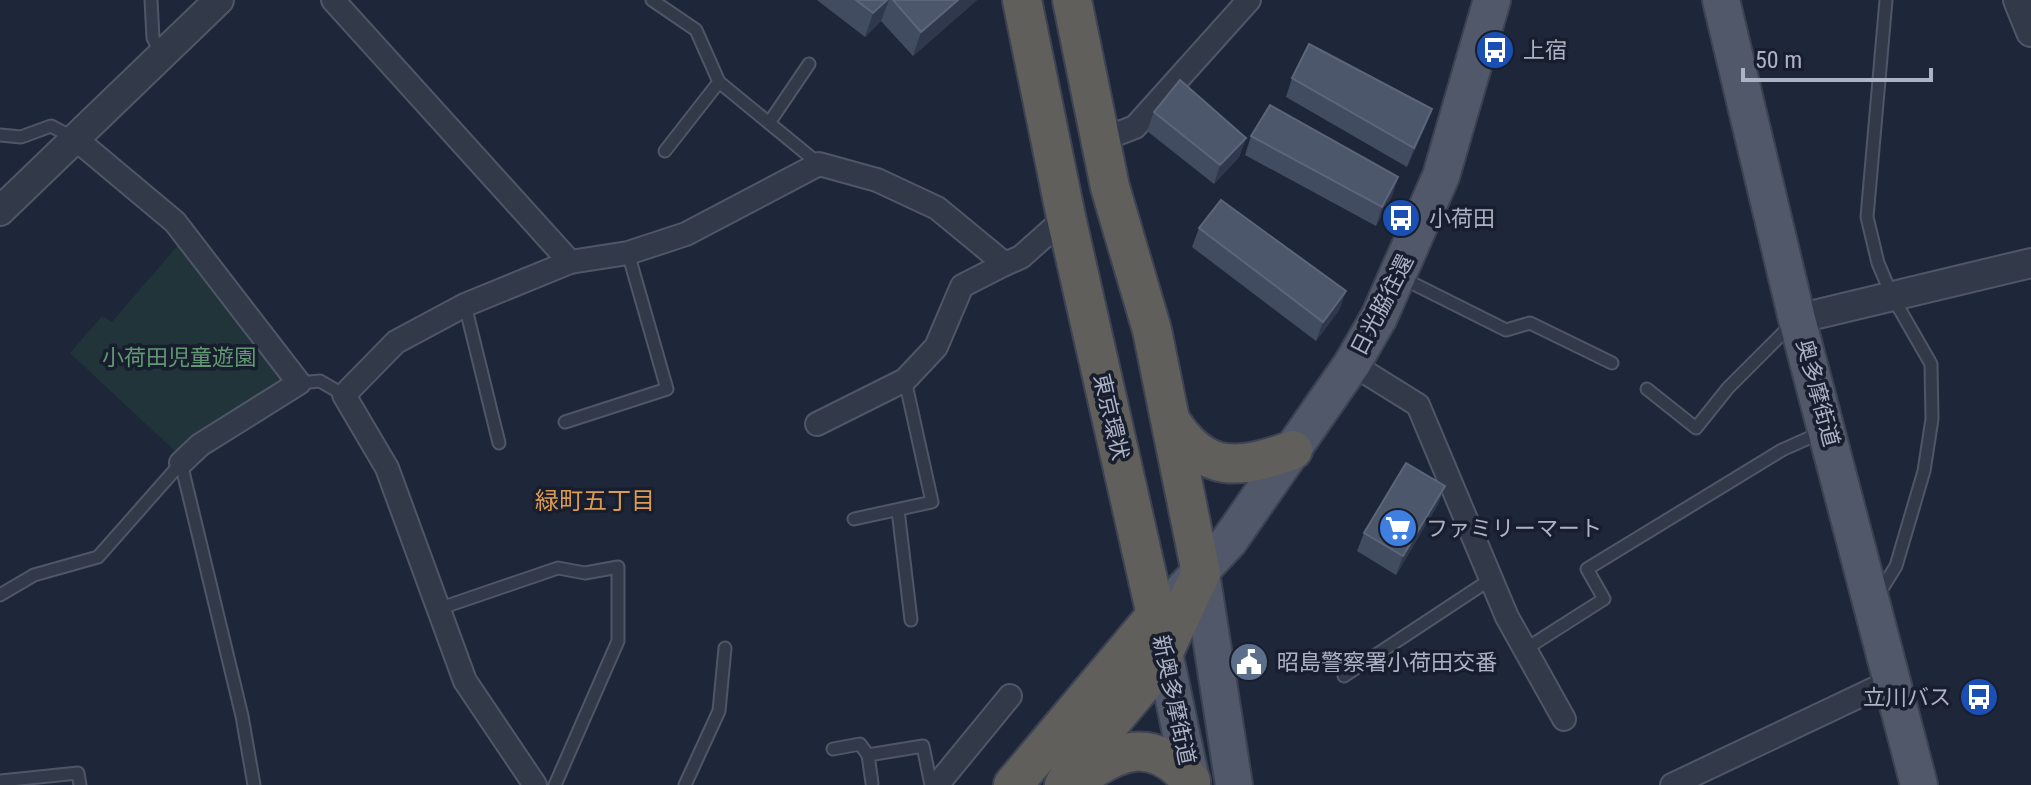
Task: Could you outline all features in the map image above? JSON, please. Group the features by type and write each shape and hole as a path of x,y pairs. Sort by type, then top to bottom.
{"highway":[{"name":"東京環状","path":"1022,0 1066,217 1156,615"},
{"path":"1064,785 1077,763 1144,683 1164,652 1201,573 1152,330 1110,187 1072,0"},
{"path":"1171,421 1197,453 1221,464 1250,463 1293,450"},
{"path":"1013,785 1156,615"},
{"path":"1072,785 1104,761 1131,750 1158,755 1192,783"}],"main road":[{"name":"日光脇往還","path":"1156,615 1201,573 1229,541 1352,364 1399,277 1441,176 1492,0"},
{"name":"奥多摩街道","path":"1721,0 1797,319 1919,785"},
{"name":"新奥多摩街道","path":"1201,573 1234,785"},
{"name":"新奥多摩街道","path":"1156,615 1192,783"}],"street":[{"path":"0,211 219,0"},
{"path":"333,0 570,262"},
{"path":"1101,140 1135,127 1249,0"},
{"path":"2018,0 2031,32"},
{"path":"77,140 175,222 299,383 200,445 181,463"},
{"path":"535,785 465,681 441,608 387,468 344,395 396,342 465,305 570,262 628,253 686,234 819,164 877,180 937,208 1005,264"},
{"path":"817,424 905,380 936,347 962,286 1021,257 1066,217"},
{"path":"1797,319 2031,263"},
{"path":"1352,364 1418,405 1524,650 1564,719"},
{"path":"1672,785 1891,681"},
{"path":"937,785 1010,696"}],"lane":[{"path":"151,0 153,38 163,55"},
{"path":"652,0 696,30 719,82 819,164"},
{"path":"1871,606 1896,566 1924,471 1932,419 1931,364 1892,296 1878,263 1867,217 1886,0"},
{"path":"769,123 809,64"},
{"path":"665,151 719,82"},
{"path":"0,135 21,137 51,126 77,140"},
{"path":"565,422 667,389 628,253"},
{"path":"1399,277 1506,330 1530,323 1612,363"},
{"path":"465,305 499,443"},
{"path":"1647,389 1696,428 1728,388 1797,319"},
{"path":"854,519 932,502 905,380"},
{"path":"299,383 320,381 344,395"},
{"path":"1524,650 1604,599 1587,569 1782,450 1828,429"},
{"path":"0,595 34,575 98,557 181,463"},
{"path":"181,463 242,716 254,785"},
{"path":"898,510 911,620"},
{"path":"441,608 558,568 585,573 618,567 618,641 555,785"},
{"path":"1344,676 1491,579"},
{"path":"685,785 719,711 725,648"},
{"path":"833,749 860,744 868,755 872,783"},
{"path":"868,755 923,746 931,785"},
{"path":"0,781 78,773 80,785"}],"green space":[{"name":"小荷田児童遊園","path":"179,244 287,371 278,388 179,455 70,353 102,316 112,322"}],"building":[{"path":"856,0 887,0 873,13"},
{"path":"893,0 958,0 921,32"},
{"path":"1309,44 1432,109 1414,148 1292,78"},
{"path":"1180,80 1246,138 1220,165 1154,112"},
{"path":"1270,105 1398,177 1382,207 1251,136"},
{"path":"1221,200 1346,291 1323,322 1199,228"},
{"name":"ファミリーマート","path":"1406,463 1445,486 1403,556 1364,533"},
{"path":"1248,649 1262,660 1247,665 1245,656"}],"place":[{"name":"上宿","path":"1495,50"},
{"name":"小荷田","path":"1401,218"},
{"name":"ファミリーマート","path":"1398,528"},
{"name":"昭島警察署小荷田交番","path":"1249,662"},
{"name":"立川バス","path":"1979,697"}],"district":[{"name":"緑町五丁目","path":"595,501"}]}
